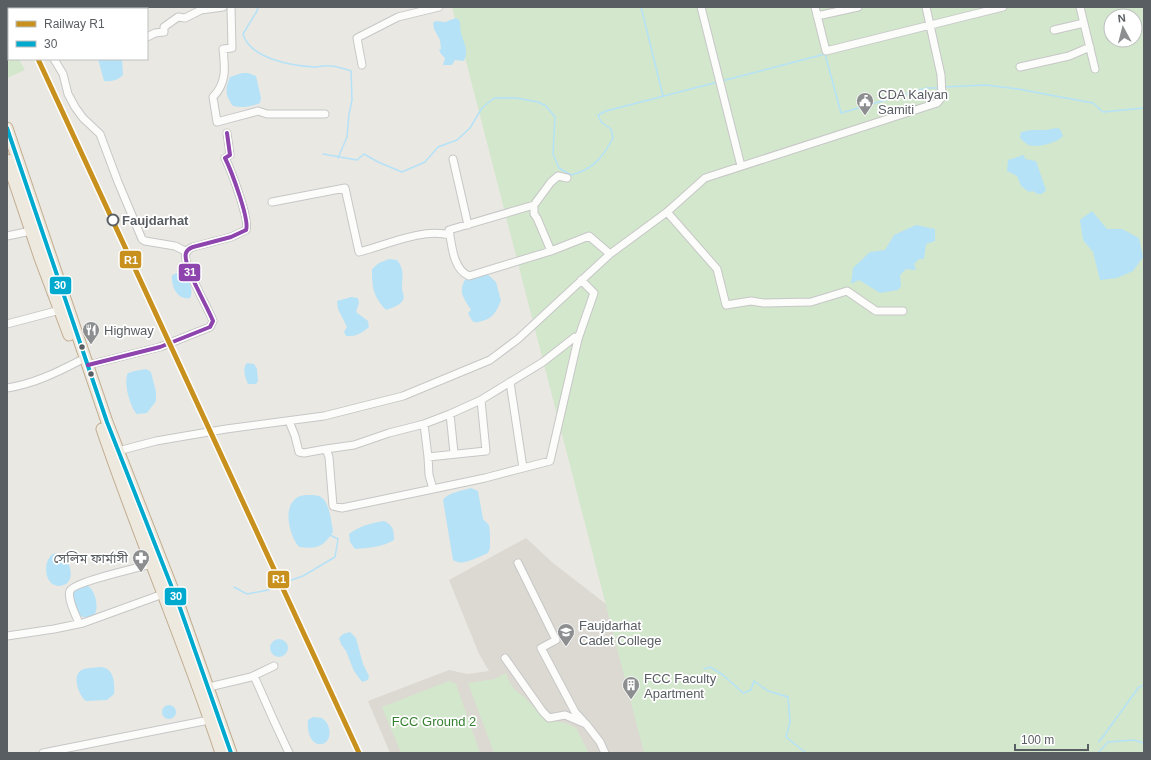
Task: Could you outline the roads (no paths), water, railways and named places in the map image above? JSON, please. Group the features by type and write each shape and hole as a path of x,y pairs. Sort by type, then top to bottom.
{"highway":[{"path":"7,128 128,504 171,612 221,753"},
{"path":"7,142 25,201 29,226"},
{"path":"7,160 29,226 60,310 83,363 180,608 232,753"}],"street":[{"path":"148,36 154,33 164,32 164,27 178,17 185,18 201,10 223,7"},
{"path":"231,7 232,48 223,49 225,74 218,92 213,97 217,122 258,111 267,114 325,114"},
{"path":"362,65 357,38 398,17 439,7"},
{"path":"701,7 740,166"},
{"path":"815,7 826,51 1003,7"},
{"path":"817,16 858,7"},
{"path":"118,451 156,441 226,429 324,416 403,396 490,360 518,339 610,254 668,212 705,178 937,102 942,97 941,74 926,7"},
{"path":"1080,7 1095,69"},
{"path":"1054,30 1084,23"},
{"path":"1020,67 1069,56 1090,47"},
{"path":"55,60 63,74 68,94 75,107 83,118 100,134 142,239 144,241 175,246 187,252"},
{"path":"7,388 22,385 83,363 160,347 210,327 213,321 190,272 186,261 186,254 189,249 200,244 225,239 246,230 247,226 244,212 225,158 230,155 227,133"},
{"path":"453,159 468,225"},
{"path":"551,251 534,214 534,205 551,182 558,176 567,178"},
{"path":"272,202 345,188 359,252 409,237 440,232 450,235"},
{"path":"534,205 449,230 455,261 464,274 469,276 551,251 589,236 610,254"},
{"path":"668,212 717,269 726,305 751,301 764,303 811,302 847,291 876,311 903,311"},
{"path":"7,236 29,226"},
{"path":"326,449 329,457 333,506 342,508 484,478 550,462 578,339 594,293 581,280"},
{"path":"7,324 60,310"},
{"path":"289,421 299,452 304,453 354,445 389,433 424,424 481,400 543,362 575,337 578,339"},
{"path":"510,382 522,468"},
{"path":"428,457 486,451 481,400"},
{"path":"450,414 454,454"},
{"path":"424,424 429,475 433,489"},
{"path":"518,563 556,640 540,648 575,712 600,742 606,753"},
{"path":"79,623 70,598 70,591 72,588 99,578 151,564"},
{"path":"7,636 59,628 79,623 163,594"},
{"path":"505,658 543,712 549,718 565,715 586,724"},
{"path":"209,687 240,681 274,666"},
{"path":"254,676 268,710 289,753"},
{"path":"43,753 209,720"}],"water":[{"path":"456,18 460,21 461,32 466,47 464,61 455,60 452,65 443,65 445,58 439,50 441,49 440,40 434,29 433,23 436,21 445,22"},
{"path":"98,60 122,60 123,75 115,80 104,81"},
{"path":"242,73 248,73 256,76 261,98 260,103 240,107 233,106 230,102 227,95 227,85 230,77"},
{"path":"1056,128 1060,129 1063,136 1056,141 1047,144 1032,146 1028,145 1020,138 1021,132"},
{"path":"1024,155 1025,159 1036,161 1046,190 1042,194 1037,194 1033,191 1029,192 1021,186 1017,176 1007,171 1008,160"},
{"path":"1092,211 1107,229 1122,229 1139,238 1143,257 1133,271 1117,278 1100,280 1093,252 1083,240 1080,220"},
{"path":"916,225 935,229 935,241 926,244 924,259 919,259 914,264 916,270 906,269 900,275 901,286 898,290 880,293 859,280 851,284 853,268 870,252 885,250 894,235"},
{"path":"389,259 397,260 400,264 404,297 400,304 386,310 378,300 374,291 372,269 379,263"},
{"path":"182,272 186,274 191,286 190,298 185,298 178,295 174,288 172,275"},
{"path":"486,273 496,282 501,301 492,316 486,320 474,322 468,313 471,310 462,294 462,286 467,277"},
{"path":"351,297 358,298 359,303 356,312 368,321 369,327 359,334 346,336 344,332 347,327 338,309 337,301"},
{"path":"247,363 254,364 257,369 258,381 256,384 248,384 247,382 244,370"},
{"path":"146,369 151,372 156,392 156,401 147,413 137,414 134,411 128,394 126,382 127,377 128,373"},
{"path":"471,488 478,491 483,519 489,525 490,548 488,553 475,559 465,562 457,562 453,560 443,500 452,493"},
{"path":"300,496 319,496 327,504 333,532 326,541 319,546 310,548 299,547 295,542 290,528 290,506 294,500"},
{"path":"384,521 392,528 394,540 380,546 355,549 350,542 349,534 365,525"},
{"path":"57,553 68,562 71,572 69,581 60,586 51,582 46,573 49,557"},
{"path":"86,585 94,593 97,607 95,614 85,617 78,614 76,611 73,591"},
{"path":"350,632 356,638 363,664 369,676 368,680 362,682 354,671 339,638 343,634"},
{"path":"279,639 285,642 288,648 285,654 279,657 273,654 270,648 273,642"},
{"path":"101,667 109,670 113,677 114,694 107,700 86,701 83,699 78,687 77,675 83,669"},
{"path":"166,705 172,705 176,709 176,715 172,719 166,719 162,715 162,709"},
{"path":"313,717 322,718 328,725 329,735 324,744 319,744 311,738 308,730 308,720"}],"waterway":[{"path":"258,7 243,34 247,43 254,50 273,60 284,63 315,67 333,66 351,71 352,100 347,137 338,158"},
{"path":"641,7 663,96"},
{"path":"722,81 825,54 841,113 927,88 940,88"},
{"path":"323,154 357,160 364,154 378,162 402,172 425,162 438,147 457,140 470,128 482,108 494,98 516,98 538,102 546,106 555,117 553,154 559,168 571,175 592,166 605,151 613,138 611,129 601,122 598,115 606,111 718,82"},
{"path":"943,87 986,85 1018,89 1093,103 1103,112 1144,108"},
{"path":"234,587 247,594 268,590 277,585 303,576 335,557 338,539 330,535"},
{"path":"704,669 710,667 723,675 743,693 751,690 754,681 768,691 788,697 790,722 786,737 806,753"},
{"path":"1099,742 1139,687 1144,685"},
{"path":"1098,753 1108,742 1133,740 1144,743"}],"rail line":[{"name":"R1","path":"38,60 359,753"}],"place":[{"name":"CDA Kalyan Samiti","path":"865,116"},
{"name":"Faujdarhat","path":"113,220"},
{"name":"Highway","path":"91,345"},
{"name":"সেলিম ফার্মাসী","path":"141,573"},
{"name":"Faujdarhat Cadet College","path":"566,647"},
{"name":"FCC Faculty Apartment","path":"631,700"}],"park label":[{"name":"FCC Ground 2","path":"434,721"}]}
